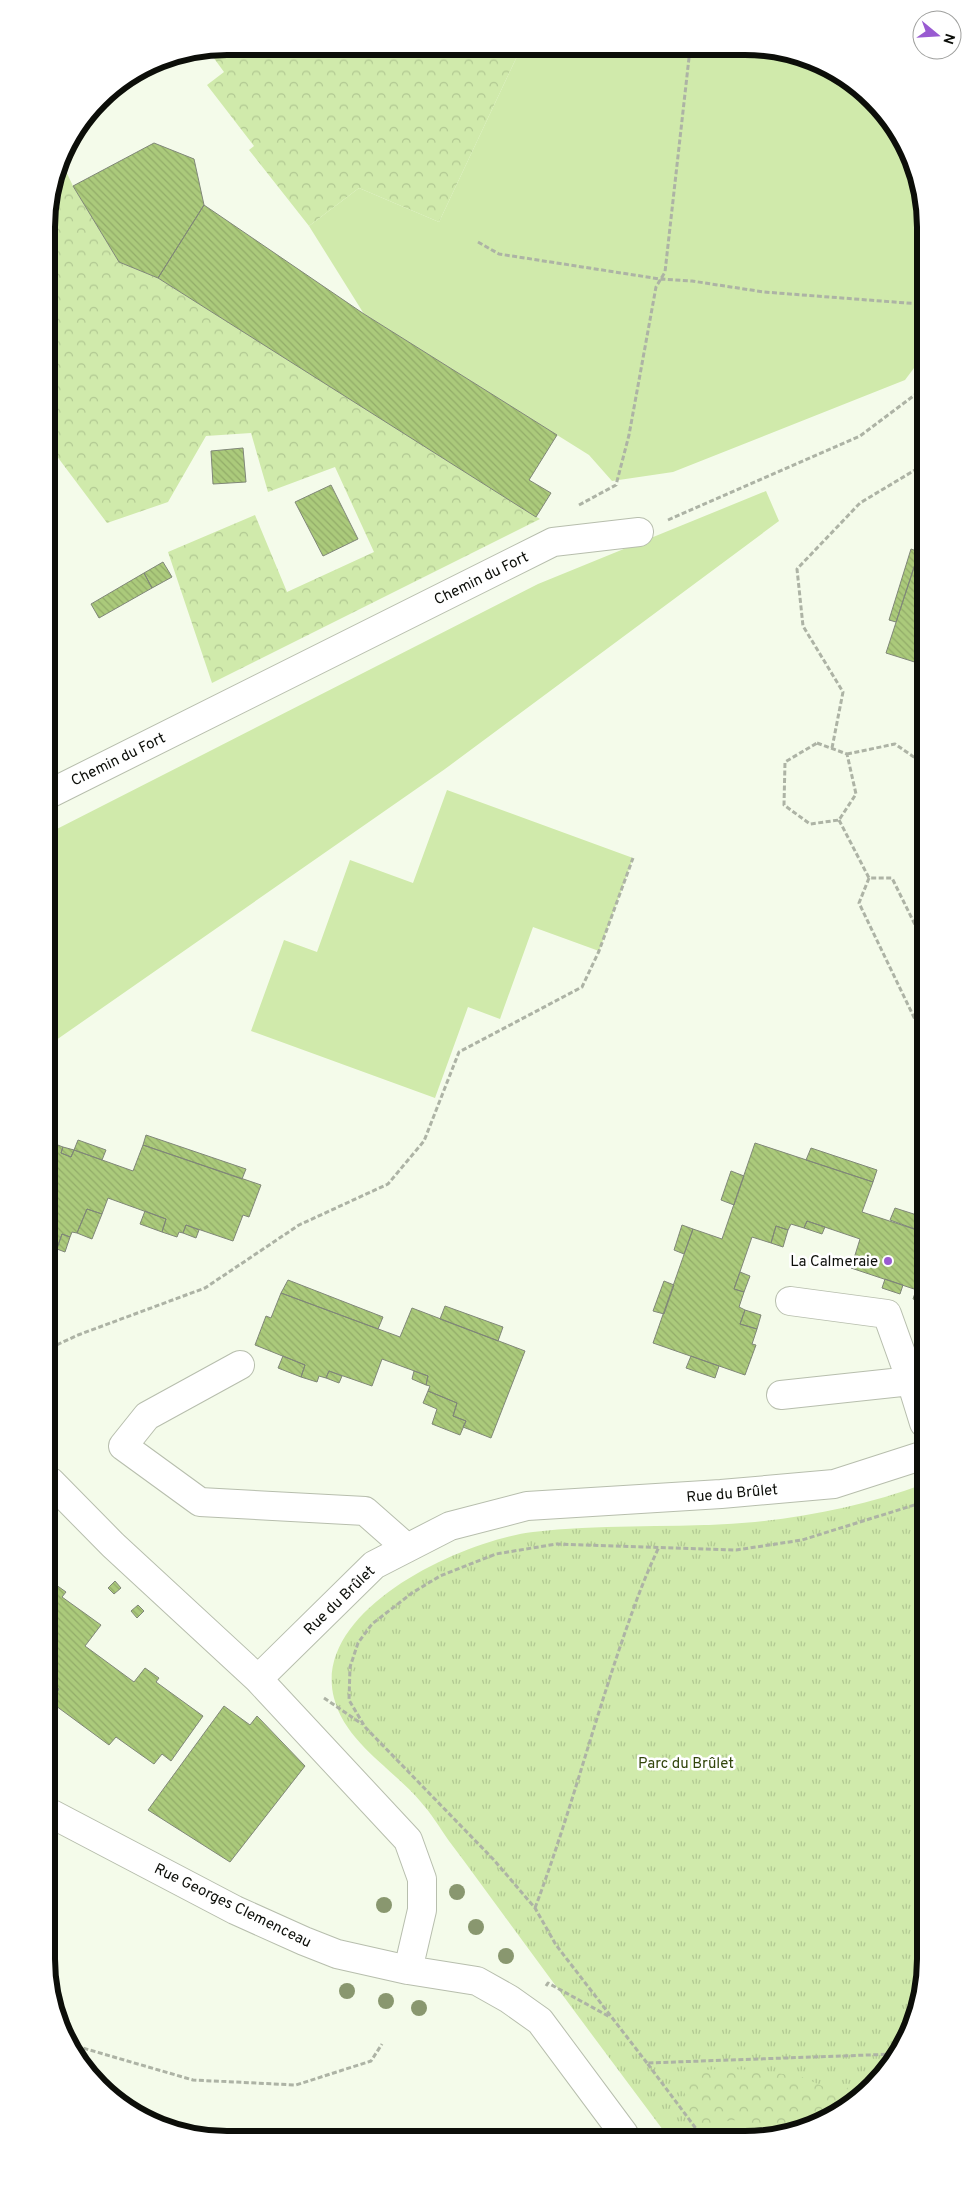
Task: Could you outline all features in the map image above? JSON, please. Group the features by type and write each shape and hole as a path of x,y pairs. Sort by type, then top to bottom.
{"street":[{"name":"Chemin du Fort","path":"55,791 553,542 639,532"},
{"path":"790,1301 887,1314 917,1401"},
{"path":"240,1365 147,1416 123,1446 200,1502 365,1510 407,1548"},
{"path":"781,1395 911,1381"},
{"name":"Rue du Brûlet","path":"258,1679 374,1565 450,1526 527,1506 721,1494 834,1484 917,1458"},
{"path":"55,1486 113,1544 258,1679 408,1840 422,1879 422,1910 408,1970"},
{"name":"Rue Georges Clemenceau","path":"55,1816 235,1910 337,1954 408,1970 477,1981 540,2021 622,2131"}],"path":[{"path":"579,504 616,486 629,435 656,287 665,272 689,55"},
{"path":"478,242 499,254 660,280 692,281 764,292 917,304"},
{"path":"639,532 860,436 917,393"},
{"path":"832,748 843,692 803,626 797,569 860,503 917,468"},
{"path":"847,754 856,794 839,820 810,824 784,805 785,762 817,743 847,754 895,744 917,759"},
{"path":"839,820 870,878"},
{"path":"55,1346 78,1335 205,1288 299,1224 388,1184 424,1141 459,1052 582,987 599,951 633,858"},
{"path":"870,878 892,878 917,929"},
{"path":"870,878 859,903 917,1024"},
{"path":"363,1724 349,1700 350,1667 358,1643 372,1624 389,1610 440,1576 496,1554 556,1544 736,1550 802,1540 917,1504"},
{"path":"535,1908 548,1874 602,1700 636,1602 659,1547"},
{"path":"321,1697 363,1724 494,1860 535,1908 556,1944 698,2131"},
{"path":"548,1984 611,2018"},
{"path":"80,2047 193,2080 296,2084 371,2061 382,2044"},
{"path":"647,2063 888,2054"}],"green space":[{"path":"518,55 439,222 359,188 309,226 249,150 254,146 207,85 224,72 212,56"},
{"path":"518,55 756,55 800,64 840,84 874,114 888,132 908,172 916,205 917,364 905,380 673,472 612,481 589,455 364,314 309,226 359,188 439,222"},
{"path":"65,170 119,262 158,278 540,519 212,683 168,552 255,515 287,592 374,552 335,467 268,492 251,433 206,436 168,502 107,523 55,454 55,216"},
{"path":"766,491 779,521 445,769 55,1041 55,830 538,584"},
{"path":"447,790 633,858 599,951 533,927 500,1019 468,1007 435,1098 251,1031 284,940 317,952 350,860 413,883"},
{"name":"Parc du Brûlet","path":"917,1486 917,1970 914,1992 904,2025 894,2045 881,2064 858,2088 831,2108 811,2118 767,2130 664,2131 428,1810 409,1789 371,1754 348,1728 334,1698 333,1666 346,1636 369,1608 399,1585 434,1565 470,1549 504,1538 561,1529 755,1522 820,1513"},
{"path":"696,2070 757,2070 802,2077 838,2093 871,2075 850,2095 831,2108 811,2118 767,2130 741,2131 737,2120 693,2125 684,2091"}],"building":[{"path":"154,143 194,159 204,205 158,278 119,262 73,186"},
{"path":"204,205 364,314 557,435 529,480 551,493 536,517 158,278"},
{"path":"243,448 246,482 213,484 211,451"},
{"path":"331,485 358,539 323,556 295,502"},
{"path":"911,549 917,551 917,558 896,622 889,620"},
{"path":"917,558 917,663 886,653"},
{"path":"163,562 172,577 152,588 144,573"},
{"path":"144,573 152,588 99,618 91,604"},
{"path":"146,1135 246,1169 242,1179 143,1145"},
{"path":"78,1140 106,1150 102,1160 74,1150"},
{"name":"La Calmeraie","path":"755,1143 873,1182 862,1212 917,1230 917,1290 851,1268 860,1239 807,1221 804,1228 791,1224 788,1230 776,1226 771,1243 752,1237 734,1289 744,1292 739,1307 745,1310 740,1324 757,1329 752,1344 756,1345 745,1375 653,1343 693,1229 722,1239"},
{"path":"55,1144 63,1147 61,1153 71,1157 74,1150 133,1171 143,1145 261,1185 249,1217 243,1215 233,1241 186,1225 183,1233 179,1232 177,1237 162,1232 166,1219 108,1198 102,1214 87,1209 77,1233 72,1232 70,1237 62,1234 55,1253"},
{"path":"63,1147 74,1150 71,1157 61,1153"},
{"path":"811,1148 877,1170 873,1182 806,1160"},
{"path":"731,1171 744,1176 734,1205 721,1200"},
{"path":"895,1208 917,1215 917,1230 890,1220"},
{"path":"87,1209 102,1214 92,1239 77,1233"},
{"path":"145,1211 166,1219 162,1232 140,1224"},
{"path":"807,1221 825,1227 822,1234 804,1228"},
{"path":"186,1225 199,1230 196,1238 183,1233"},
{"path":"682,1225 693,1229 684,1254 674,1250"},
{"path":"776,1226 788,1230 783,1247 771,1243"},
{"path":"62,1234 70,1237 65,1252 57,1249"},
{"path":"740,1272 750,1276 744,1292 734,1289"},
{"path":"885,1279 903,1285 900,1294 882,1288"},
{"path":"288,1280 383,1317 378,1329 281,1293"},
{"path":"664,1281 674,1285 664,1314 653,1311"},
{"path":"916,1290 917,1290 917,1300 913,1299"},
{"path":"281,1293 400,1337 412,1308 525,1351 491,1438 463,1427 466,1421 453,1416 457,1403 428,1391 430,1386 426,1385 428,1376 382,1359 372,1386 329,1371 326,1378 319,1376 317,1382 301,1377 305,1365 255,1345 266,1316 271,1318"},
{"path":"445,1306 503,1327 498,1341 440,1319"},
{"path":"745,1310 761,1315 757,1329 740,1324"},
{"path":"283,1356 305,1365 301,1377 278,1368"},
{"path":"691,1356 719,1366 715,1378 686,1368"},
{"path":"329,1371 342,1376 339,1383 326,1378"},
{"path":"414,1371 428,1376 426,1385 412,1379"},
{"path":"428,1391 457,1403 453,1416 466,1421 460,1435 432,1424 437,1409 423,1403"},
{"path":"115,1581 121,1588 114,1594 108,1588"},
{"path":"55,1584 66,1592 62,1597 101,1625 85,1646 134,1682 145,1668 159,1678 156,1682 203,1716 171,1761 162,1754 154,1764 116,1737 109,1745 55,1705 55,1695 59,1689 55,1686"},
{"path":"138,1605 144,1611 137,1618 131,1611"},
{"path":"224,1706 250,1725 257,1716 305,1766 230,1862 148,1810"}],"place":[{"name":"La Calmeraie","path":"888,1261"}]}
